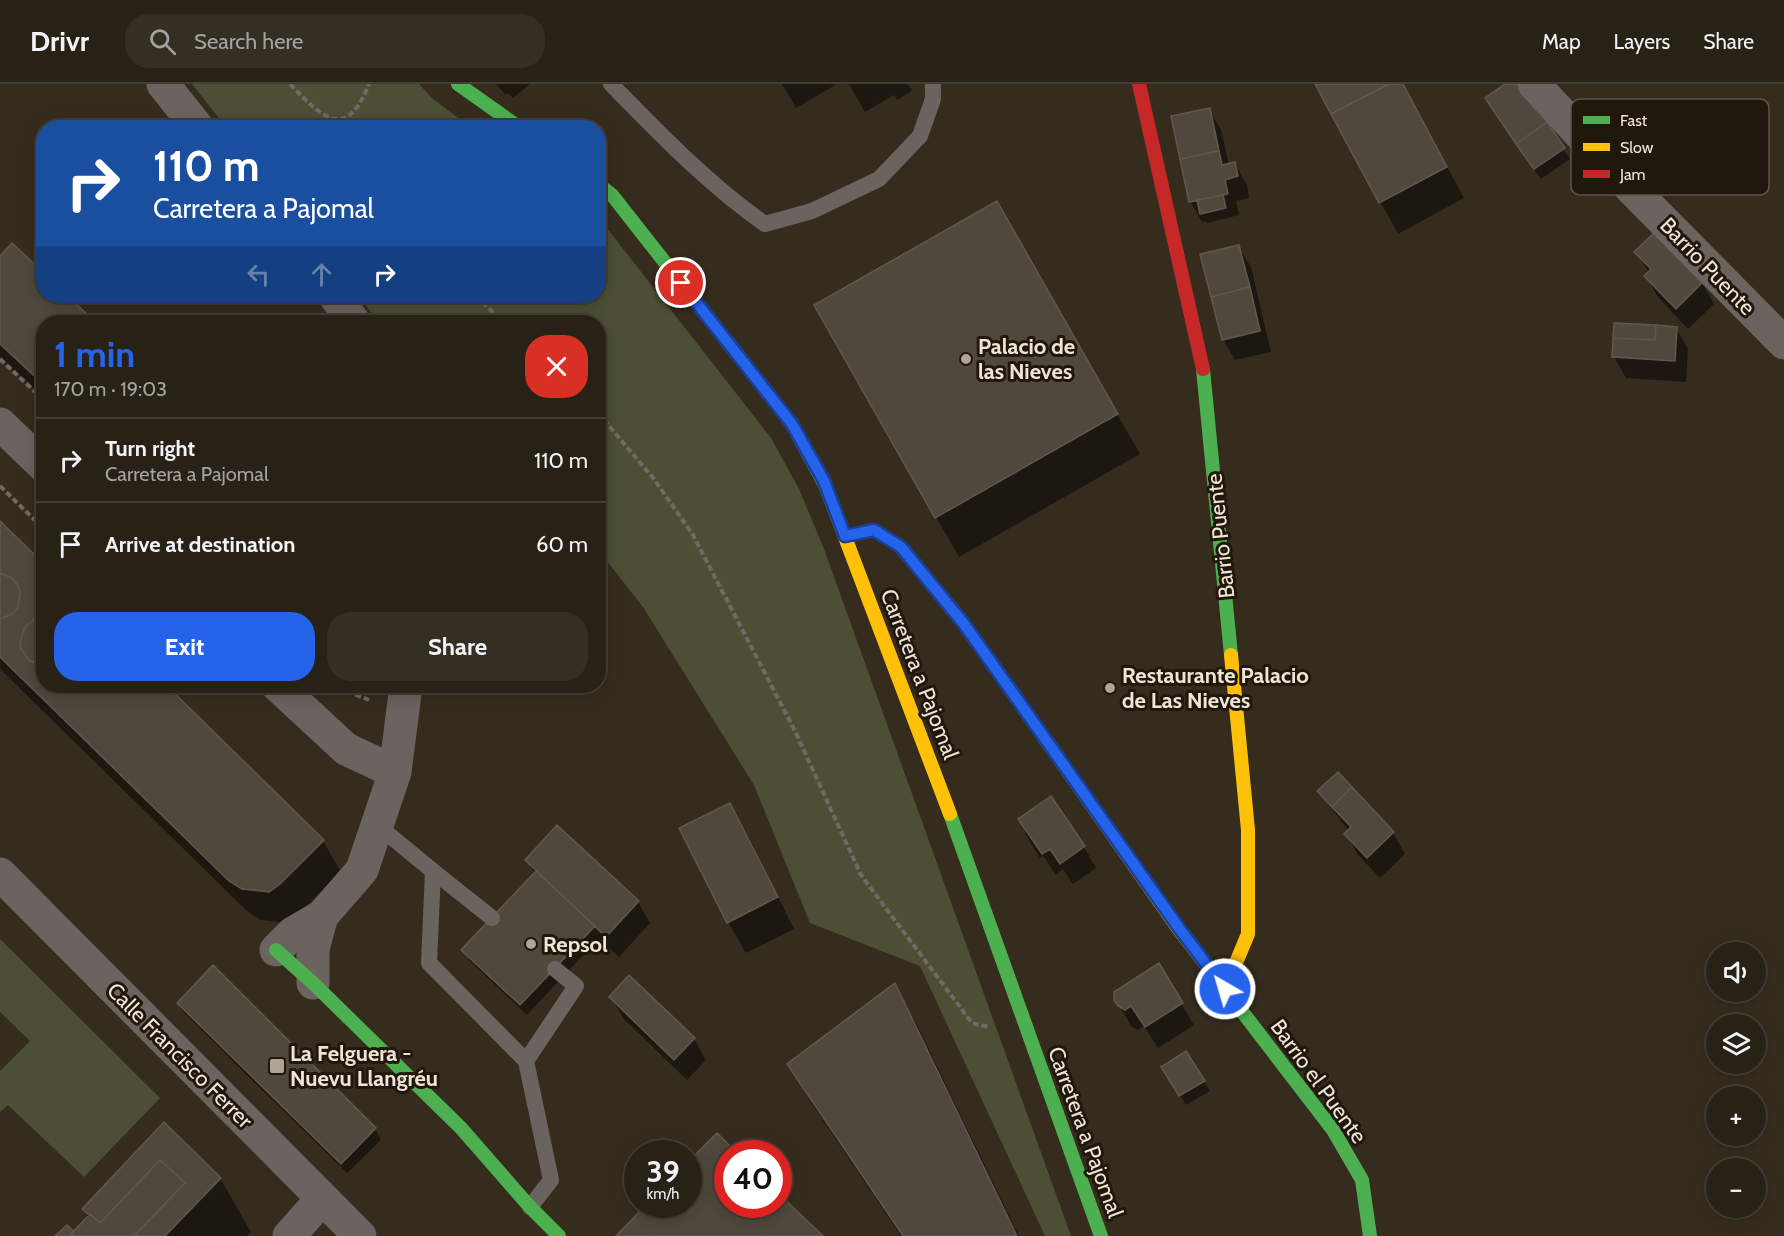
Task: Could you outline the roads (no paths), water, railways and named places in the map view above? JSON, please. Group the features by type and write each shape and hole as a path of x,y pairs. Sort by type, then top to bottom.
{"street":[{"path":"163,84 192,120"},
{"path":"458,84 509,120"},
{"name":"Barrio Puente","path":"1138,84 1204,375 1248,830 1248,934 1225,989"},
{"name":"Barrio Puente","path":"1534,84 1571,124"},
{"name":"Carretera a Pajomal","path":"606,190 792,424 824,481 942,791 1101,1236"},
{"name":"Barrio Puente","path":"1638,195 1784,343"},
{"path":"0,424 36,458"},
{"name":"Barrio el Puente","path":"845,536 874,530 901,547 964,624 1179,928 1333,1130 1362,1180 1370,1236"},
{"path":"286,693 346,749 395,772"},
{"path":"405,693 395,772 362,870 322,916 293,933 276,950 314,983 461,1128 530,1207 559,1236"},
{"name":"Calle Francisco Ferrer","path":"0,874 360,1236"},
{"path":"314,983 313,949 322,916"},
{"path":"289,1236 322,1199"}],"lane":[{"path":"611,84 730,200 765,224 812,212 879,179 920,136 933,99 933,84"},
{"path":"377,825 492,918"},
{"path":"433,871 429,963 525,1061 552,1180 530,1207"},
{"path":"525,1061 576,986 555,969"}],"place":[{"name":"Palacio de las Nieves","path":"966,359"},
{"name":"Restaurante Palacio de Las Nieves","path":"1110,688"},
{"name":"Repsol","path":"531,944"},
{"name":"La Felguera - Nuevu Llangréu","path":"277,1066"}]}
